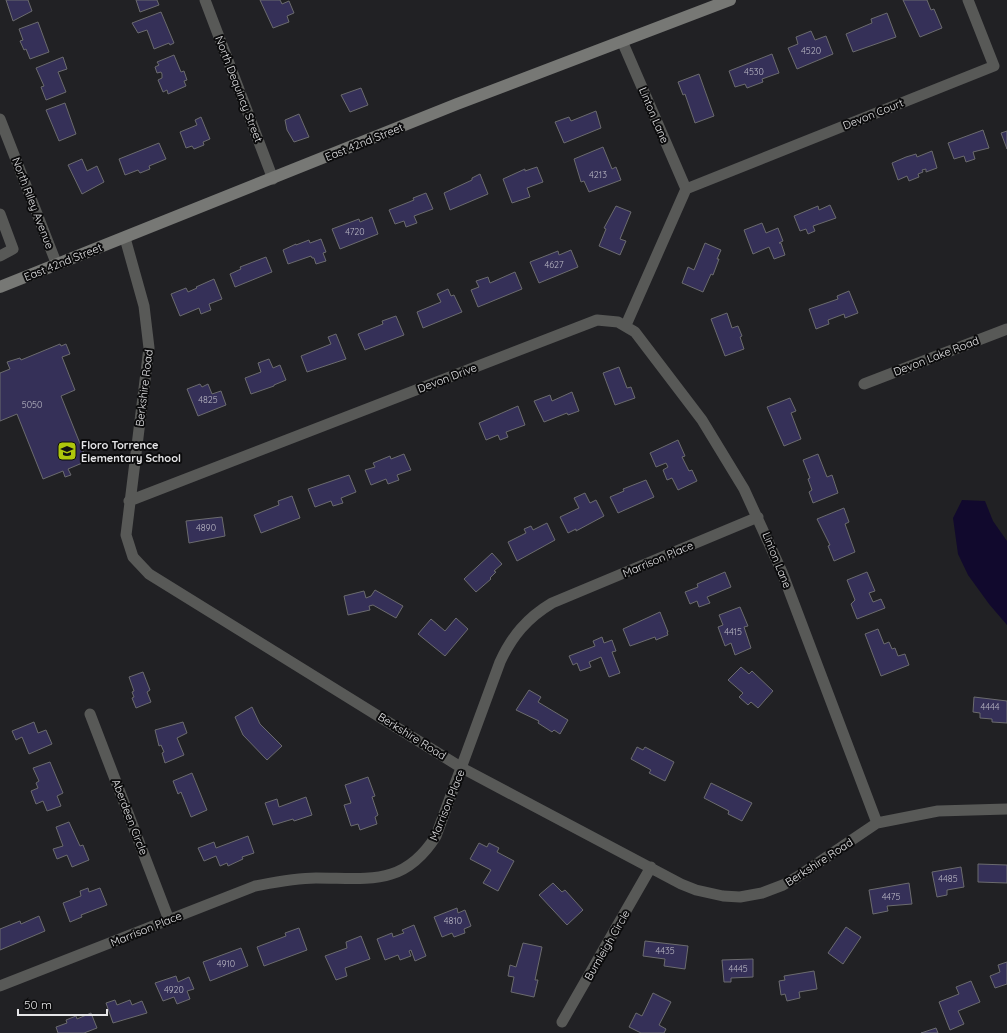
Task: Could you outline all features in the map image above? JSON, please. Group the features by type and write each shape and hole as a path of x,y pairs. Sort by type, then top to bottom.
{"street":[{"name":"North Dequincy Street","path":"205,0 273,178"},
{"name":"East 42nd Street","path":"0,288 458,104 622,41 711,3 730,0"},
{"name":"Devon Court","path":"686,189 994,66 968,0"},
{"name":"Linton Lane","path":"622,41 686,189"},
{"name":"North Riley Avenue","path":"0,119 57,265"},
{"path":"626,325 686,189"},
{"path":"0,214 13,250 0,256"},
{"name":"Berkshire Road","path":"125,238 144,306 149,348 129,501 126,540 133,557 149,574 462,768 681,884 712,895 740,897 751,896 783,886 878,823 938,811 1007,809"},
{"name":"Devon Drive","path":"129,501 597,320 604,319 626,325"},
{"name":"Linton Lane","path":"626,325 635,332 702,420 734,470 758,517 782,572 878,823"},
{"name":"Devon Lake Road","path":"864,384 1007,328"},
{"name":"Marrison Place","path":"0,986 255,886 272,882 317,878 370,879 397,872 420,857 434,840 504,652 516,632 532,615 552,603 758,517"},
{"name":"Aberdeen Circle","path":"90,714 169,920"},
{"name":"Burnleigh Circle","path":"562,1022 651,867"}],"shaded area":[{"path":"962,500 985,501 993,521 1007,541 1007,625 989,604 968,575 958,554 953,518"}],"building":[{"path":"6,0 28,0 32,11 13,21"},
{"path":"136,0 157,0 159,5 140,12"},
{"path":"260,0 280,0 282,4 289,1 294,13 287,16 289,22 273,28"},
{"path":"903,0 927,0 931,10 934,9 942,28 920,37"},
{"path":"161,12 174,43 170,45 169,43 154,49 147,30 138,33 132,23"},
{"path":"887,13 896,37 853,52 846,34 872,23 871,19"},
{"path":"38,22 49,52 30,59 26,49 24,50 20,41 23,40 19,29"},
{"path":"811,31 815,40 826,36 833,54 797,69 788,48 798,44 796,37"},
{"path":"772,54 779,73 762,79 763,82 747,88 745,84 735,87 729,71"},
{"path":"174,55 181,72 184,71 187,80 184,81 186,86 168,94 167,90 163,92 158,80 162,78 162,74 161,72 157,73 155,67 159,65 157,62"},
{"path":"63,57 67,69 58,72 66,92 46,100 41,87 44,86 36,68"},
{"path":"699,74 714,116 695,123 685,94 683,95 678,82"},
{"path":"361,88 368,105 350,112 341,95"},
{"path":"65,103 76,134 59,141 46,110"},
{"path":"596,111 601,128 564,143 555,122 569,117 571,121"},
{"path":"299,114 309,137 294,142 287,130 285,120"},
{"path":"201,117 210,139 203,142 204,145 194,149 192,146 186,148 180,132 197,125 195,120"},
{"path":"983,130 989,148 973,152 975,159 966,162 964,156 954,159 948,143"},
{"path":"1007,131 1007,149 1001,133"},
{"path":"159,143 166,159 149,166 150,169 140,173 138,170 125,175 119,159"},
{"path":"603,147 612,169 616,167 621,180 589,192 584,181 581,182 574,159"},
{"path":"932,151 937,168 926,172 926,169 922,170 923,172 918,174 919,177 909,181 907,176 898,180 892,163 916,154 917,157"},
{"path":"82,159 87,171 97,166 104,182 82,194 68,165"},
{"path":"537,167 543,182 527,188 530,197 512,203 503,179 525,169 525,171"},
{"path":"480,174 488,194 450,210 444,193 472,180 472,178"},
{"path":"426,193 433,209 414,216 417,223 406,227 404,221 395,224 389,210 414,200 413,198"},
{"path":"830,205 836,218 813,226 815,231 808,234 806,229 800,231 794,216 818,206 819,210"},
{"path":"616,206 631,212 620,239 626,241 620,255 599,246 606,229 604,228"},
{"path":"372,217 378,234 340,249 332,229 359,219 360,222"},
{"path":"762,223 766,233 778,228 783,241 779,243 781,243 785,255 774,259 769,247 753,254 744,230"},
{"path":"321,239 326,252 323,253 326,261 316,264 314,258 311,256 288,264 283,250 309,240 310,243"},
{"path":"705,243 721,250 713,275 711,274 703,292 682,283 688,267 694,270"},
{"path":"571,250 578,267 539,283 530,262 558,251 559,255"},
{"path":"266,257 272,272 235,287 230,274 241,269 240,267"},
{"path":"515,272 522,289 478,307 471,290 479,287 476,281 488,277 490,283"},
{"path":"214,279 222,299 209,304 211,310 201,314 199,308 180,316 171,294 186,288 188,292"},
{"path":"448,289 451,296 454,295 462,312 423,328 417,312 441,302 437,294"},
{"path":"849,291 858,313 845,318 844,314 828,320 829,324 816,329 809,309 838,299 837,296"},
{"path":"727,313 732,328 738,326 742,336 740,337 744,349 725,356 711,319"},
{"path":"396,316 404,335 365,350 358,334 383,324 382,321"},
{"path":"336,334 346,359 307,372 301,356 331,344 328,337"},
{"path":"60,344 61,346 66,344 70,354 62,357 75,390 61,396 87,461 68,469 71,475 65,477 63,471 43,479 17,414 0,421 0,373 10,369 7,362 20,358 21,360"},
{"path":"269,359 273,368 280,365 286,380 251,394 245,378 261,372 258,363"},
{"path":"619,367 627,388 631,387 635,398 615,405 603,373"},
{"path":"200,384 202,387 208,384 212,394 221,391 226,405 198,416 187,389"},
{"path":"572,392 579,411 568,415 567,413 544,422 534,401 550,395 552,401"},
{"path":"790,398 796,411 791,413 801,439 784,446 767,407"},
{"path":"518,406 525,425 506,432 508,437 500,440 498,435 486,440 479,423"},
{"path":"678,440 685,456 682,457 689,471 692,470 697,481 678,490 672,478 667,480 663,470 668,467 666,463 656,467 650,453"},
{"path":"404,454 411,470 397,475 399,480 388,484 386,479 371,485 365,470 375,467 373,463 390,456 391,459"},
{"path":"818,454 827,477 832,475 838,493 813,503 809,492 812,490 808,479 810,478 803,460"},
{"path":"349,475 356,492 341,498 343,503 333,506 331,501 315,507 308,489"},
{"path":"646,480 654,497 618,513 610,497 624,491 623,489"},
{"path":"585,493 590,503 596,500 604,516 576,531 576,529 568,533 560,517 579,508 574,498"},
{"path":"292,496 300,518 261,533 254,515 279,505 278,501"},
{"path":"844,508 849,522 845,524 855,552 834,561 828,546 830,545 817,519"},
{"path":"222,517 225,536 189,543 186,521"},
{"path":"547,523 555,540 517,561 508,542 526,533 524,529 531,526 533,530"},
{"path":"492,553 502,564 494,571 496,572 490,578 491,579 476,592 464,579"},
{"path":"725,572 731,587 707,597 710,603 699,607 697,601 690,604 685,592 698,587 697,584"},
{"path":"867,572 875,591 869,593 873,602 881,599 885,608 857,619 851,604 855,600 847,580"},
{"path":"375,590 403,606 396,618 373,605 369,606 370,610 348,615 344,596 364,591 366,598 371,596"},
{"path":"740,607 748,626 744,627 751,648 735,655 731,643 725,646 718,627 723,625 719,615"},
{"path":"660,612 668,635 656,640 655,637 630,646 623,629"},
{"path":"456,618 468,629 445,656 418,634 431,619 445,631"},
{"path":"878,629 884,644 889,642 892,649 895,648 898,656 905,654 909,665 881,676 865,634"},
{"path":"602,637 604,643 612,640 616,651 612,652 620,673 609,677 601,657 589,662 591,667 580,671 577,663 573,665 569,656 595,646 593,641"},
{"path":"741,667 749,674 752,671 773,691 758,708 751,702 748,705 739,697 743,693 728,680"},
{"path":"143,672 150,690 147,692 151,702 136,708 132,698 134,697 132,692 134,691 129,677"},
{"path":"529,690 541,697 538,702 568,720 560,734 554,730 552,732 538,723 539,721 516,710"},
{"path":"974,697 1007,701 1007,723 992,722 992,719 980,718 980,713 973,712"},
{"path":"252,707 260,724 282,746 267,760 243,735 235,717"},
{"path":"34,722 38,733 46,730 52,744 29,754 22,737 16,740 12,731"},
{"path":"183,722 187,733 177,738 184,755 165,763 162,753 164,752 161,745 159,746 155,730"},
{"path":"637,747 643,750 645,747 674,762 665,781 649,773 651,770 631,759"},
{"path":"50,762 63,793 57,796 61,806 47,811 43,801 36,804 31,791 38,788 36,783 39,781 33,768"},
{"path":"192,773 207,810 191,817 181,792 178,794 173,781"},
{"path":"368,777 375,796 372,797 378,815 375,817 377,824 360,830 358,824 351,826 344,805 351,803 345,785"},
{"path":"711,783 752,803 742,821 728,814 729,811 704,798"},
{"path":"306,797 312,815 294,821 293,819 273,825 265,803 277,799 279,807"},
{"path":"69,822 80,846 83,845 89,860 72,867 67,855 57,859 53,849 63,846 56,827"},
{"path":"248,836 254,853 242,857 243,859 228,866 227,863 220,866 216,856 204,861 198,848 214,842 216,848"},
{"path":"479,843 487,847 489,843 499,848 497,852 514,861 498,891 483,883 491,870 470,859"},
{"path":"978,864 1007,865 1007,883 978,882"},
{"path":"961,867 964,887 947,890 947,895 937,897 932,872"},
{"path":"553,883 562,892 565,890 583,910 567,925 539,895"},
{"path":"909,883 912,904 887,906 888,911 873,914 869,890"},
{"path":"88,888 89,892 100,888 107,905 81,915 82,917 70,922 63,903 81,896 80,891"},
{"path":"457,908 458,913 465,910 471,926 464,929 465,933 454,937 452,933 442,937 434,917"},
{"path":"39,916 45,931 0,950 0,929 20,921 21,924"},
{"path":"414,925 426,956 415,961 411,950 409,951 411,956 400,960 398,955 385,960 377,939 392,933 393,937 404,933 402,930"},
{"path":"846,927 861,937 843,964 828,953"},
{"path":"299,928 307,950 264,966 257,947 286,936 285,933"},
{"path":"361,936 370,959 345,968 347,976 336,980 325,956 347,948 346,942"},
{"path":"645,941 688,946 685,969 664,966 665,959 643,956"},
{"path":"523,943 542,947 535,980 538,980 534,997 511,992 514,977 508,976 510,965 516,967"},
{"path":"241,948 248,966 210,981 203,962"},
{"path":"753,959 753,977 731,978 731,982 724,982 722,960"},
{"path":"1007,962 1007,984 995,988 990,976 1000,972 998,965"},
{"path":"814,971 817,989 799,992 800,998 787,1001 785,994 781,995 779,981 785,980 784,976"},
{"path":"176,976 178,982 189,977 194,989 187,991 190,999 177,1004 174,997 163,1001 155,983"},
{"path":"971,981 980,1002 958,1011 964,1024 950,1030 939,1002 959,994 956,987"},
{"path":"653,993 671,1002 659,1025 666,1029 664,1033 641,1033 629,1027 636,1013 642,1016"},
{"path":"115,1000 117,1005 130,1000 132,1005 142,1001 147,1013 113,1023 106,1003"},
{"path":"91,1013 97,1028 84,1033 58,1033 56,1027 67,1023 66,1020 76,1016 77,1019"},
{"path":"936,1028 938,1033 921,1033"}],"place":[{"name":"Floro Torrence Elementary School","path":"67,451"}]}
